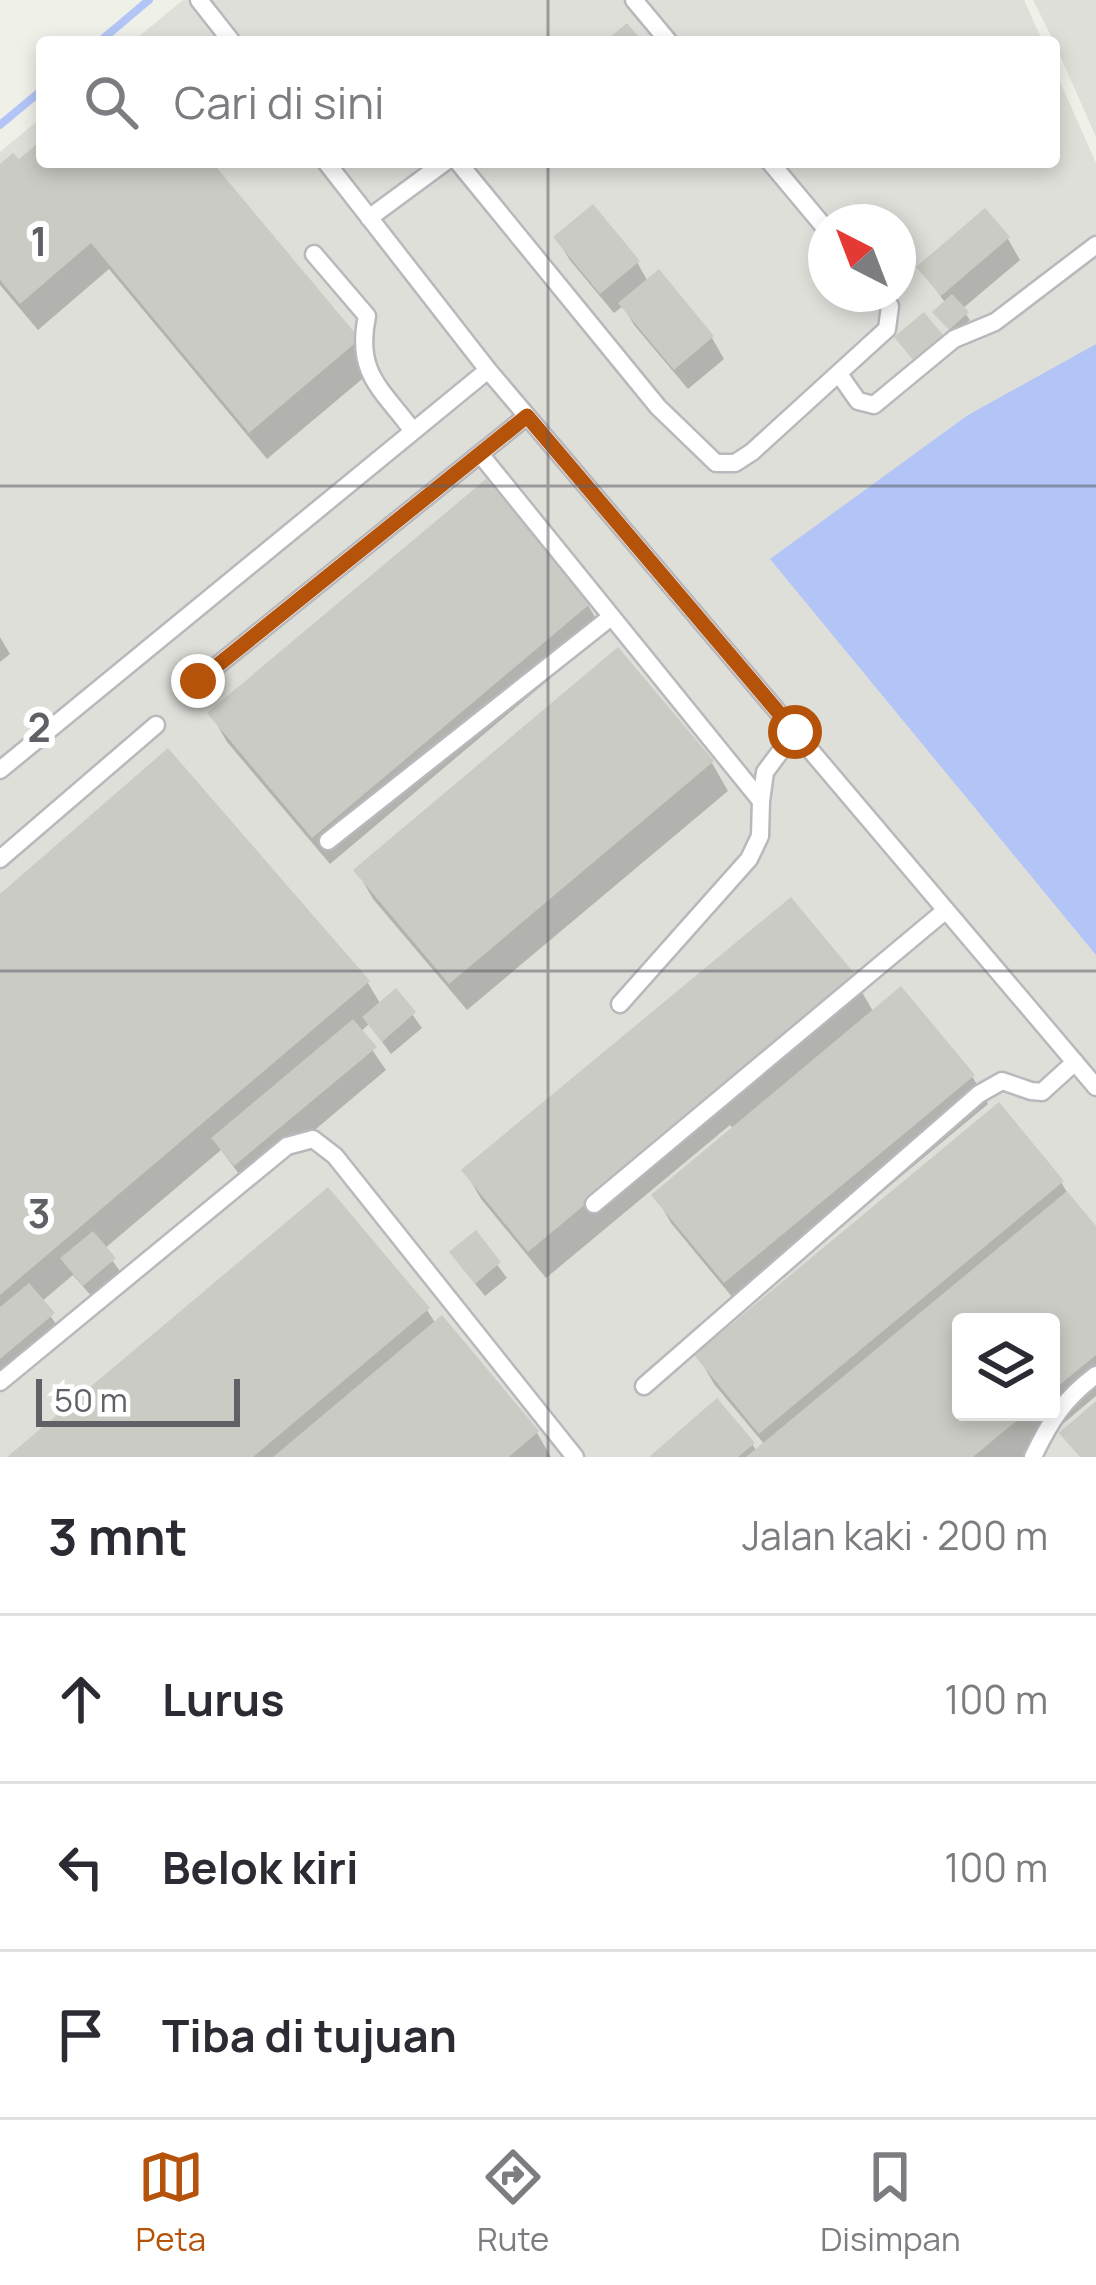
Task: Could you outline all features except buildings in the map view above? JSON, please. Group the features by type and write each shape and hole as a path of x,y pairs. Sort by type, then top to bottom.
{"lane":[{"path":"199,0 227,36"},
{"path":"634,0 664,36"},
{"path":"331,168 488,370 1096,1087"},
{"path":"369,218 437,168"},
{"path":"463,168 658,407 716,463 735,463 752,452 887,329 889,312"},
{"path":"775,168 808,207"},
{"path":"839,374 858,401 874,405 954,339 995,322 1096,244"},
{"path":"314,254 367,316 362,351 367,370 413,431"},
{"path":"0,770 488,370"},
{"path":"198,681 527,416"},
{"path":"480,454 761,801"},
{"path":"328,841 611,616"},
{"path":"0,859 156,725"},
{"path":"620,1004 749,859 760,836 766,772 795,732"},
{"path":"594,1204 946,910"},
{"path":"644,1386 979,1094 1002,1081 1042,1092 1076,1062"},
{"path":"0,1382 287,1146 314,1139 335,1156 569,1455"},
{"path":"1033,1457 1072,1393 1096,1375"}],"shaded area":[{"path":"183,0 1024,0 1040,36 139,36"},
{"path":"1033,0 1096,0 1096,137 1060,56 1060,36 1051,36"},
{"path":"1060,82 1096,163 1096,1457 0,1457 0,152 36,122 36,168 1060,168"}],"water":[{"path":"1096,344 1096,955 770,559 968,415"}],"waterway":[{"path":"106,36 149,0"},
{"path":"0,125 36,95"}],"route":[{"path":"198,681 527,416 795,732"}]}
